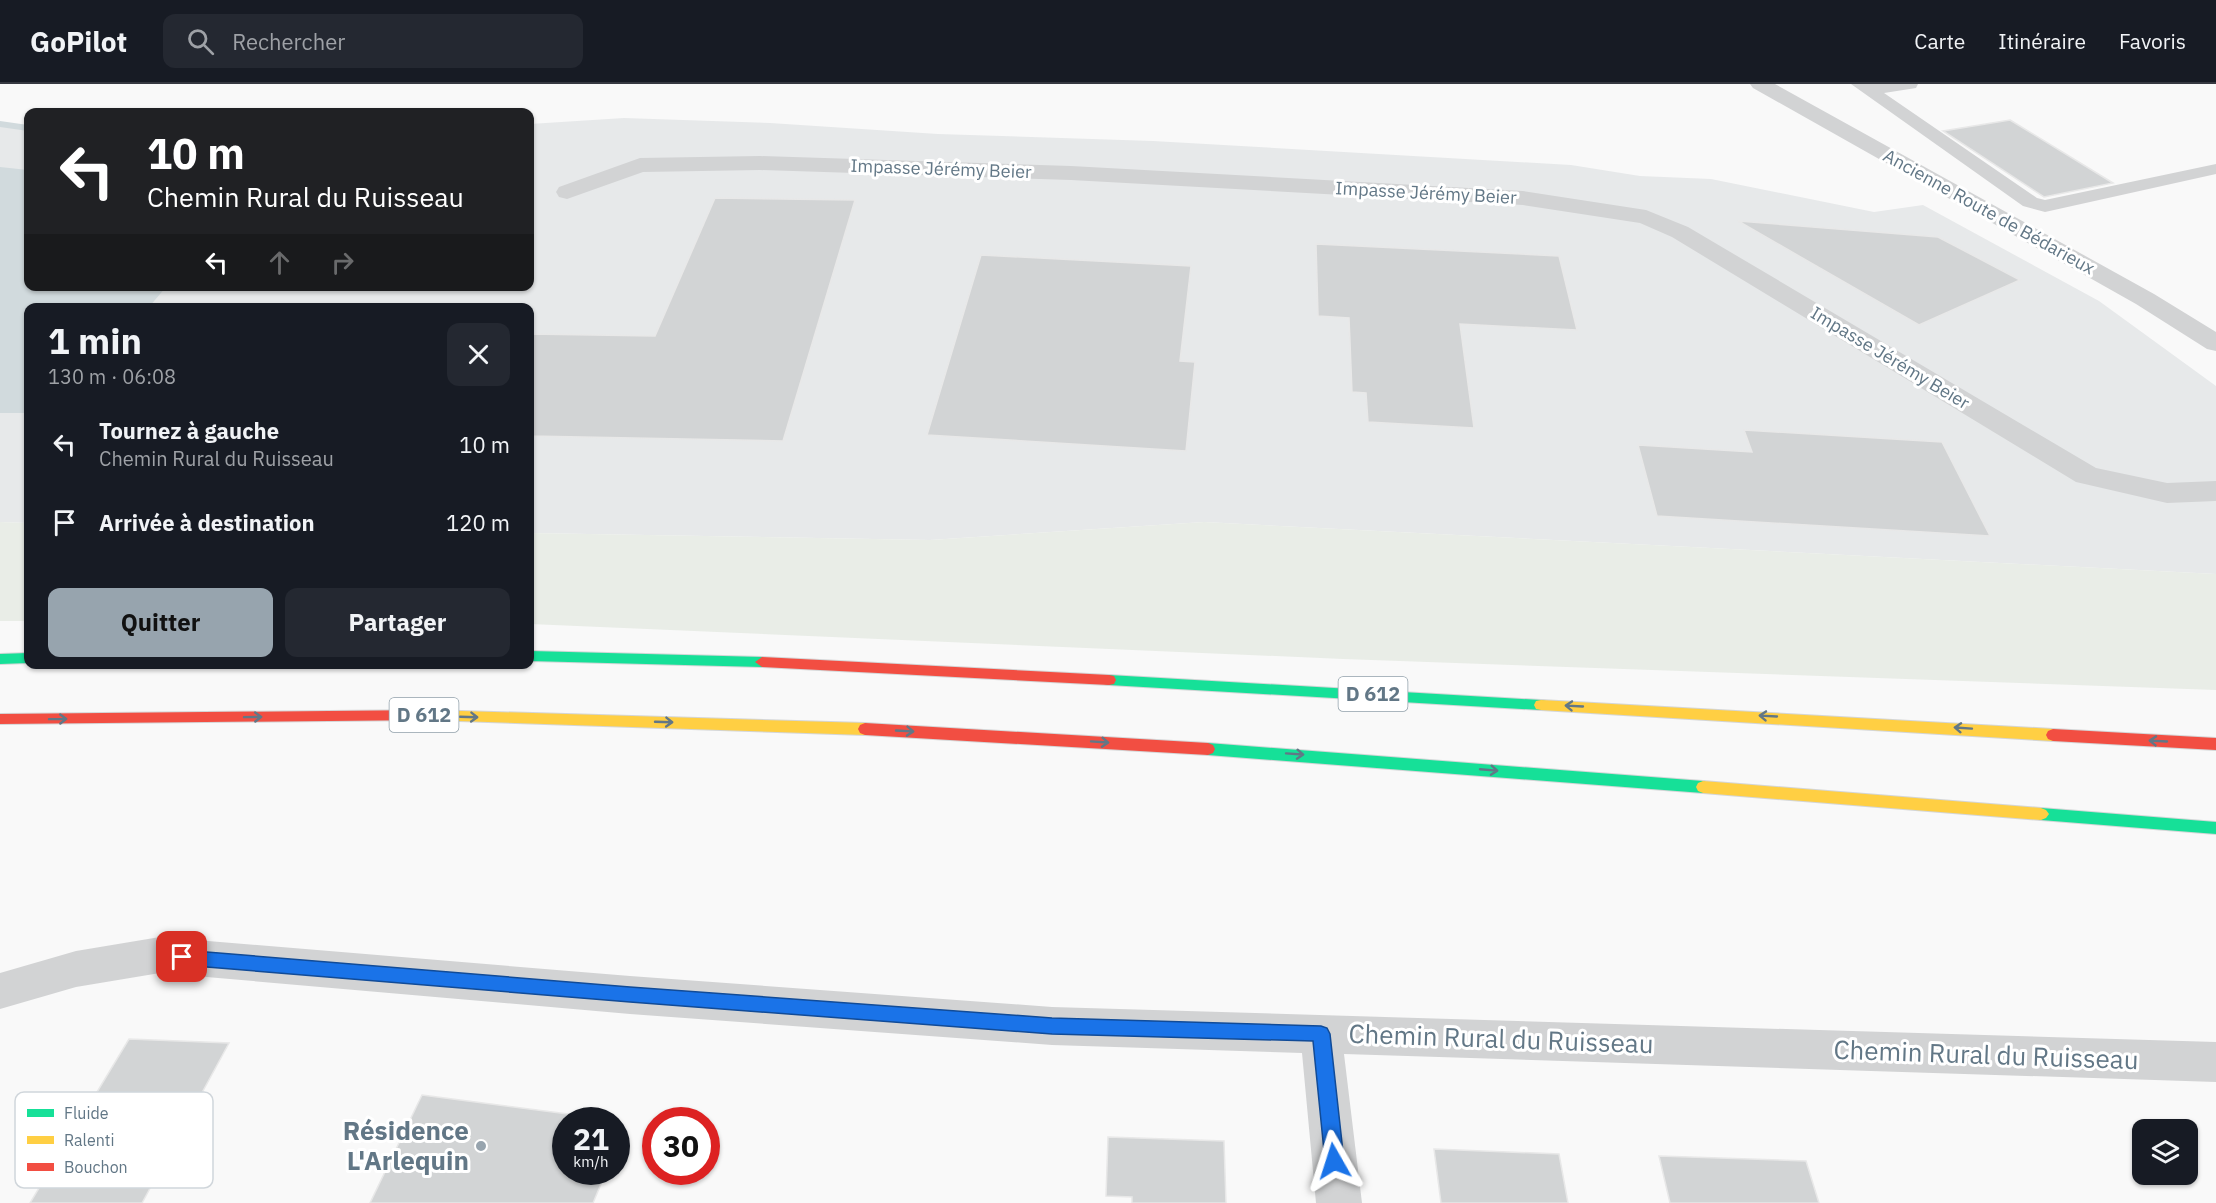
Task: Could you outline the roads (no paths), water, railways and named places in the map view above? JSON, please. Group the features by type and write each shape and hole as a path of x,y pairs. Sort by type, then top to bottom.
{"highway":[{"name":"D 612","path":"534,656 924,669 2216,744"},
{"path":"0,658 24,658"},
{"name":"D 612","path":"0,719 420,715 847,728 1287,754 2216,828"}],"street":[{"name":"Ancienne Route de Bédarieux","path":"1760,84 2145,299 2216,343"},
{"name":"Impasse Jérémy Beier","path":"567,192 640,165 760,163 1071,173 1522,198 1603,209 1646,218 1680,232 2086,475 2157,493 2216,492"},
{"name":"Chemin Rural du Ruisseau","path":"0,990 76,969 160,955 630,995 1052,1026 2216,1062"},
{"path":"1321,1034 1339,1203"}],"lane":[{"path":"1864,88 1910,84"},
{"path":"1864,88 2030,202 2045,206 2216,170"}],"waterway":[{"path":"0,124 24,127"}],"place":[{"name":"Résidence L'Arlequin","path":"481,1146"}]}
